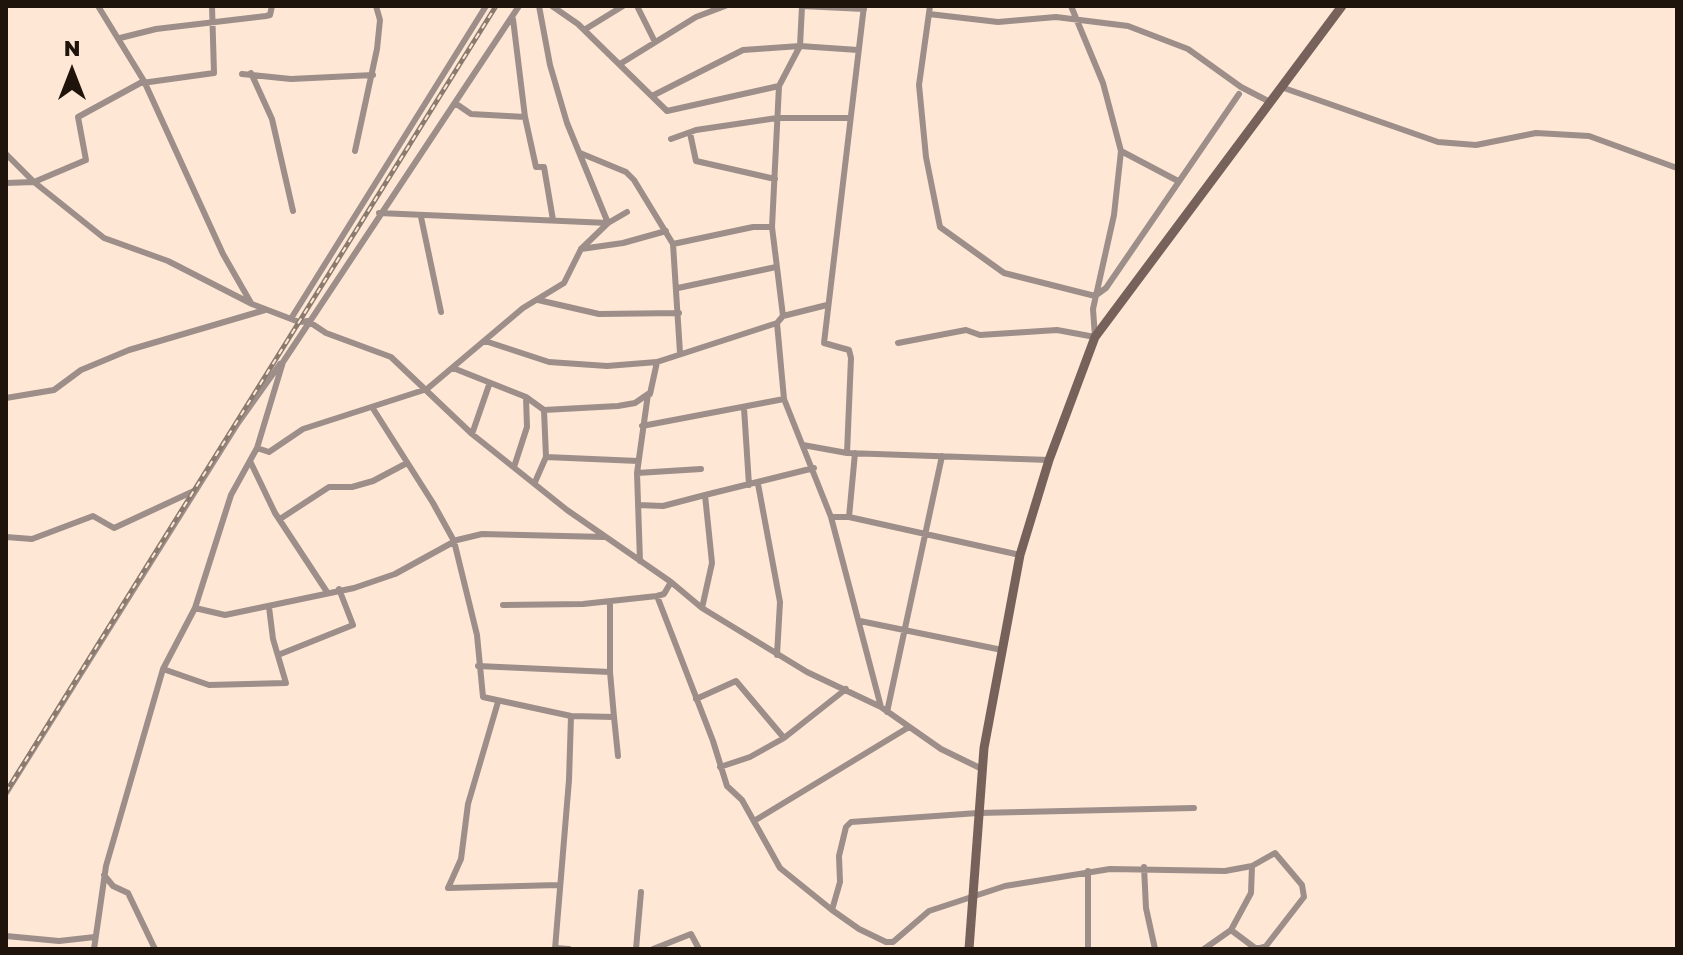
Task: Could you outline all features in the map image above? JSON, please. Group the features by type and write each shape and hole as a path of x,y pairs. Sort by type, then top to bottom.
{"street":[{"path":"98,6 120,38 143,82 223,254 252,304"},
{"path":"6,183 34,182 86,160 78,117 143,82 214,73 212,6"},
{"path":"120,38 270,15 272,6"},
{"path":"355,151 373,75 380,20 376,6"},
{"path":"292,317 486,6"},
{"path":"6,793 196,490 519,6"},
{"path":"539,6 550,65 608,223"},
{"path":"552,6 584,30 667,111 779,86"},
{"path":"584,30 623,6"},
{"path":"637,6 655,42"},
{"path":"620,64 696,17 725,6"},
{"path":"783,316 772,227 779,86 800,46 802,6 864,8 848,118 824,343 849,350 851,358 847,453"},
{"path":"1071,6 1103,83 1121,151 1114,215 1095,296 1095,337"},
{"path":"969,949 982,769 1020,555 1049,460 1095,337 1342,6"},
{"path":"1095,296 1004,273 940,227 926,157 919,85 929,10 998,22 1046,17 1109,22 1160,35 1188,49 1241,87 1270,102"},
{"path":"513,19 525,117 536,167 544,167 553,220"},
{"path":"652,96 743,50 800,46 858,50"},
{"path":"251,73 272,119 293,211"},
{"path":"242,74 291,79 373,75"},
{"path":"1281,87 1438,142 1476,145 1536,133 1564,133 1589,136 1677,168"},
{"path":"1095,296 1106,288 1239,94"},
{"path":"455,103 471,114 525,117"},
{"path":"671,139 777,118 848,118"},
{"path":"690,133 696,161 775,179"},
{"path":"1121,151 1178,181"},
{"path":"580,153 626,172 673,244 680,353"},
{"path":"6,154 34,182 104,238 168,261 252,304 308,321 349,343 391,357 472,434 604,537 671,582 702,608 777,655 884,710 941,749 982,769"},
{"path":"257,448 269,452 303,429 427,389 485,341 564,283 581,249 608,223 627,212"},
{"path":"379,213 608,223"},
{"path":"421,217 441,312"},
{"path":"673,244 753,227 772,227"},
{"path":"581,249 623,243 666,231"},
{"path":"678,288 776,267"},
{"path":"538,300 599,314 679,313"},
{"path":"485,341 549,362 607,366 657,362 777,323 783,316 827,305"},
{"path":"6,398 54,390 81,370 129,350 267,309"},
{"path":"777,323 784,399 831,517 884,710"},
{"path":"898,343 966,330 980,335 1057,330 1095,337"},
{"path":"94,949 104,875 163,669 195,608 231,495 257,448 288,353"},
{"path":"640,561 638,461 642,426 657,362"},
{"path":"453,368 489,385 526,397 544,410 618,406 635,403 649,394"},
{"path":"472,434 489,385"},
{"path":"514,467 527,427 526,397"},
{"path":"642,426 784,399"},
{"path":"372,407 454,541 477,635 483,697 571,716 614,717"},
{"path":"744,408 749,485"},
{"path":"535,482 546,457 544,410"},
{"path":"803,445 847,453 1049,460"},
{"path":"849,517 855,453"},
{"path":"884,710 907,631 942,456"},
{"path":"546,457 638,461"},
{"path":"250,461 280,519 327,592"},
{"path":"280,519 329,487 352,487 373,481 407,463"},
{"path":"638,505 663,506 814,468"},
{"path":"637,473 701,469"},
{"path":"758,484 780,602 777,655"},
{"path":"6,537 32,539 93,516 114,528 196,490"},
{"path":"702,608 712,563 705,495"},
{"path":"831,517 849,517 1020,555"},
{"path":"195,608 225,615 354,588 395,574 454,541 482,534 604,537"},
{"path":"503,605 610,602 657,596 664,594 671,582"},
{"path":"278,655 353,625 339,589"},
{"path":"657,596 727,786 742,800 780,868 859,929 894,945 929,911 1005,886 1088,871 1144,867 1225,871 1252,866 1271,854 1279,856 1302,885 1304,897 1266,946 1255,948 1231,930"},
{"path":"610,602 610,672 618,756"},
{"path":"163,669 209,685 286,683 269,607"},
{"path":"860,621 1002,650"},
{"path":"478,666 610,672"},
{"path":"696,699 736,681 784,738"},
{"path":"720,767 750,757 784,738 846,689"},
{"path":"498,702 468,804 461,859 448,888 558,885"},
{"path":"569,949 555,948 569,780 571,716"},
{"path":"754,821 909,727"},
{"path":"832,910 840,882 839,856 846,827 851,822 978,813 1194,808"},
{"path":"1204,949 1231,930 1251,893 1252,866"},
{"path":"1144,867 1146,908 1155,949"},
{"path":"1088,871 1088,949"},
{"path":"104,875 113,886 128,893 155,949"},
{"path":"636,949 641,892"},
{"path":"653,949 665,947 691,934 699,949"},
{"path":"6,936 59,941 95,937"}],"railway":[{"path":"6,792 496,6"}]}
